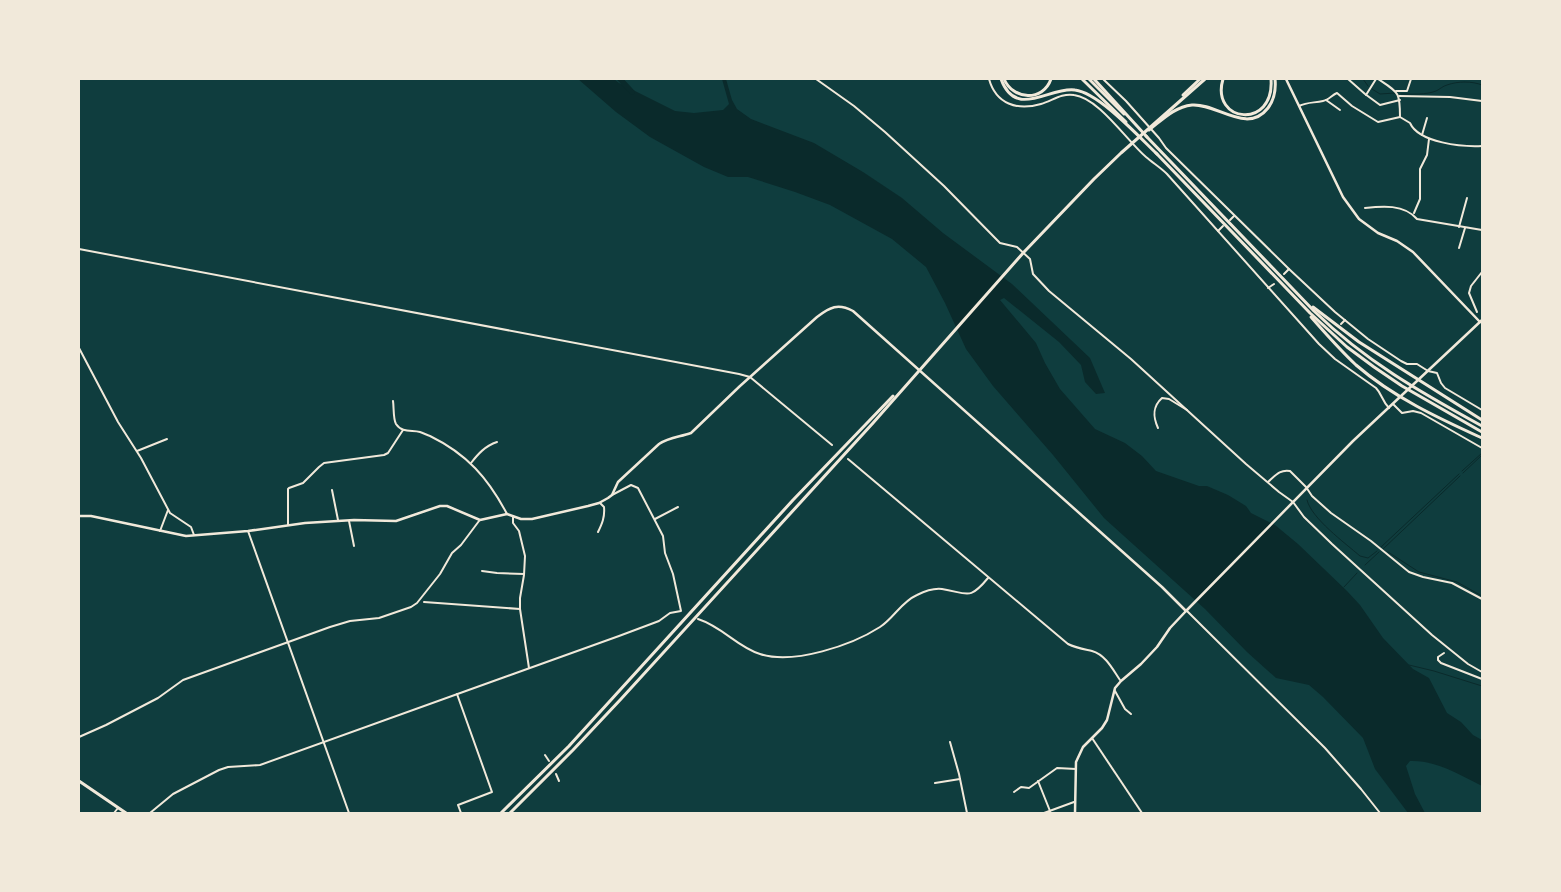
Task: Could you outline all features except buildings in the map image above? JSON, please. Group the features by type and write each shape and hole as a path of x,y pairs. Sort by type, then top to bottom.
{"main road":[{"path":"1000,79 1009,92 1023,99 1040,98 1063,90 1084,92 1101,103 1156,154"},
{"path":"1004,79 1015,92 1028,96 1044,90 1051,79"},
{"path":"1082,79 1322,326 1347,347 1402,386 1482,432"},
{"path":"1089,79 1326,323 1376,364 1482,426"},
{"path":"1094,79 1147,137"},
{"path":"1156,123 1200,79"},
{"path":"1165,113 1205,79"},
{"path":"1223,79 1221,92 1225,104 1231,111 1245,115 1254,114 1266,105 1273,79"},
{"path":"510,813 621,699 872,423 1024,252 1121,153 1156,123 1175,110 1190,105 1206,107 1239,118 1248,119 1256,117 1263,113 1271,103 1275,90 1273,79"},
{"path":"1075,813 1076,769 1079,754 1107,720 1115,691 1121,681 1152,653 1170,628 1306,488 1481,321 1413,252 1397,241 1374,230 1355,214 1343,197 1286,79"},
{"path":"1288,284 1314,308 1348,334 1482,420"},
{"path":"1284,287 1347,356 1378,382 1401,397 1482,438"},
{"path":"79,516 91,516 175,534 194,535 349,520 396,521 440,506 447,506 480,520 507,514 521,519 532,519 600,503 612,495 618,482 659,444 665,440 691,432 824,312 831,308 845,307 853,311 996,438 1162,587 1186,611"},
{"path":"500,813 513,803 569,746 805,488 917,372"},
{"path":"79,781 126,813"}],"street":[{"path":"816,79 854,106 884,132 944,186 1000,243 1017,247 1030,260 1033,274 1049,291 1126,354 1268,482 1293,502 1304,517 1432,635 1469,665 1482,672"},
{"path":"989,79 996,94 1014,107 1041,104 1066,94 1079,96 1099,108 1146,156 1167,174 1320,344 1336,359 1376,388 1389,408"},
{"path":"1103,79 1126,101 1166,148 1234,216 1345,320 1375,344 1401,361 1407,364 1417,364 1428,371 1437,373 1445,388 1482,410"},
{"path":"1348,79 1366,95 1380,104 1400,100"},
{"path":"1366,95 1377,79 1396,91 1407,91 1411,79"},
{"path":"1396,91 1400,100 1400,117"},
{"path":"1299,106 1307,102 1326,100 1337,93 1352,106 1378,122 1400,117 1429,139 1468,147 1482,146"},
{"path":"1398,96 1450,97 1482,101"},
{"path":"1326,100 1340,110"},
{"path":"1422,135 1427,118"},
{"path":"1413,214 1420,199 1420,169 1427,155 1429,139"},
{"path":"1459,227 1467,198"},
{"path":"1365,208 1386,206 1413,214 1417,219 1482,230"},
{"path":"1230,220 1234,216"},
{"path":"1218,230 1223,226"},
{"path":"1458,248 1465,228"},
{"path":"79,249 750,377 832,445"},
{"path":"1284,274 1289,269"},
{"path":"1477,312 1469,293 1471,286 1482,272"},
{"path":"1268,288 1274,284"},
{"path":"1341,324 1345,320"},
{"path":"1320,344 1323,341"},
{"path":"79,348 168,510 178,520 191,527 194,535"},
{"path":"1158,428 1154,413 1156,406 1162,398 1169,399 1189,411"},
{"path":"393,401 394,419 397,425 406,432 419,431 432,437 464,457 488,481 507,514"},
{"path":"1393,404 1402,413 1413,411 1421,413 1482,448"},
{"path":"288,525 289,488 303,483 324,463 384,455 403,430"},
{"path":"137,451 167,439"},
{"path":"470,463 481,451 496,442"},
{"path":"848,459 1068,644 1076,648 1092,651 1104,657 1121,681"},
{"path":"1268,482 1279,472 1287,470 1293,473 1312,496 1331,513 1371,541 1409,572 1423,577 1452,582 1482,599"},
{"path":"150,813 173,794 219,770 228,767 260,765 659,621 670,613 681,611 674,574 666,558 663,536 638,488 631,485 612,495"},
{"path":"332,490 338,521"},
{"path":"598,532 602,525 604,511 604,507 600,503"},
{"path":"655,519 678,507"},
{"path":"160,531 168,510"},
{"path":"513,516 525,556 520,609 529,668"},
{"path":"349,520 354,546"},
{"path":"79,737 106,726 158,698 182,680 350,621 379,618 411,607 422,598 440,574 452,553 480,520"},
{"path":"248,531 349,813"},
{"path":"482,571 524,574"},
{"path":"698,619 716,627 749,650 763,655 809,654 831,650 879,627 906,601 916,595 942,589 969,594 981,587 988,578"},
{"path":"424,602 520,609"},
{"path":"1186,611 1325,748 1361,788 1380,813"},
{"path":"1444,653 1438,657 1441,663 1482,679"},
{"path":"1115,691 1125,709 1131,714"},
{"path":"457,694 492,792 458,804 461,813"},
{"path":"1092,738 1142,813"},
{"path":"950,742 967,813"},
{"path":"545,755 549,761"},
{"path":"1014,792 1021,787 1028,788 1056,768 1076,769"},
{"path":"556,774 559,781"},
{"path":"935,783 960,779"},
{"path":"1038,781 1050,811"},
{"path":"1044,813 1075,801"},
{"path":"114,813 118,808"}],"water":[{"path":"578,79 614,79 675,111 694,113 723,110 729,104 722,79 726,79 732,100 737,109 751,119 814,143 863,172 902,198 943,233 1012,284 1090,358 1105,393 1096,394 1085,382 1081,365 1059,342 1004,298 1000,300 1036,343 1060,389 1095,429 1125,443 1142,456 1156,471 1199,486 1207,486 1228,495 1246,506 1251,513 1275,525 1298,544 1360,605 1383,638 1413,669 1429,678 1447,713 1461,722 1473,735 1482,740 1482,786 1438,766 1420,761 1410,761 1406,766 1415,794 1425,813 1408,813 1375,769 1363,738 1323,697 1309,685 1276,678 1247,652 1205,609 1104,518 1053,455 993,386 966,349 926,267 892,239 830,205 748,177 728,177 704,167 650,137 616,112"}],"waterway":[{"path":"620,79 632,92"},
{"path":"1363,79 1368,86"},
{"path":"1401,94 1428,93 1446,85 1460,82 1482,85"},
{"path":"1372,89 1380,94 1395,93"},
{"path":"1462,471 1482,453"},
{"path":"1463,473 1482,455"},
{"path":"1381,547 1459,474"},
{"path":"1383,549 1460,476"},
{"path":"1307,500 1315,515 1360,556 1368,558 1377,551"},
{"path":"1365,565 1379,552"},
{"path":"1388,552 1419,572 1457,582 1482,596"},
{"path":"1344,587 1357,573"},
{"path":"1409,665 1482,686"}]}
